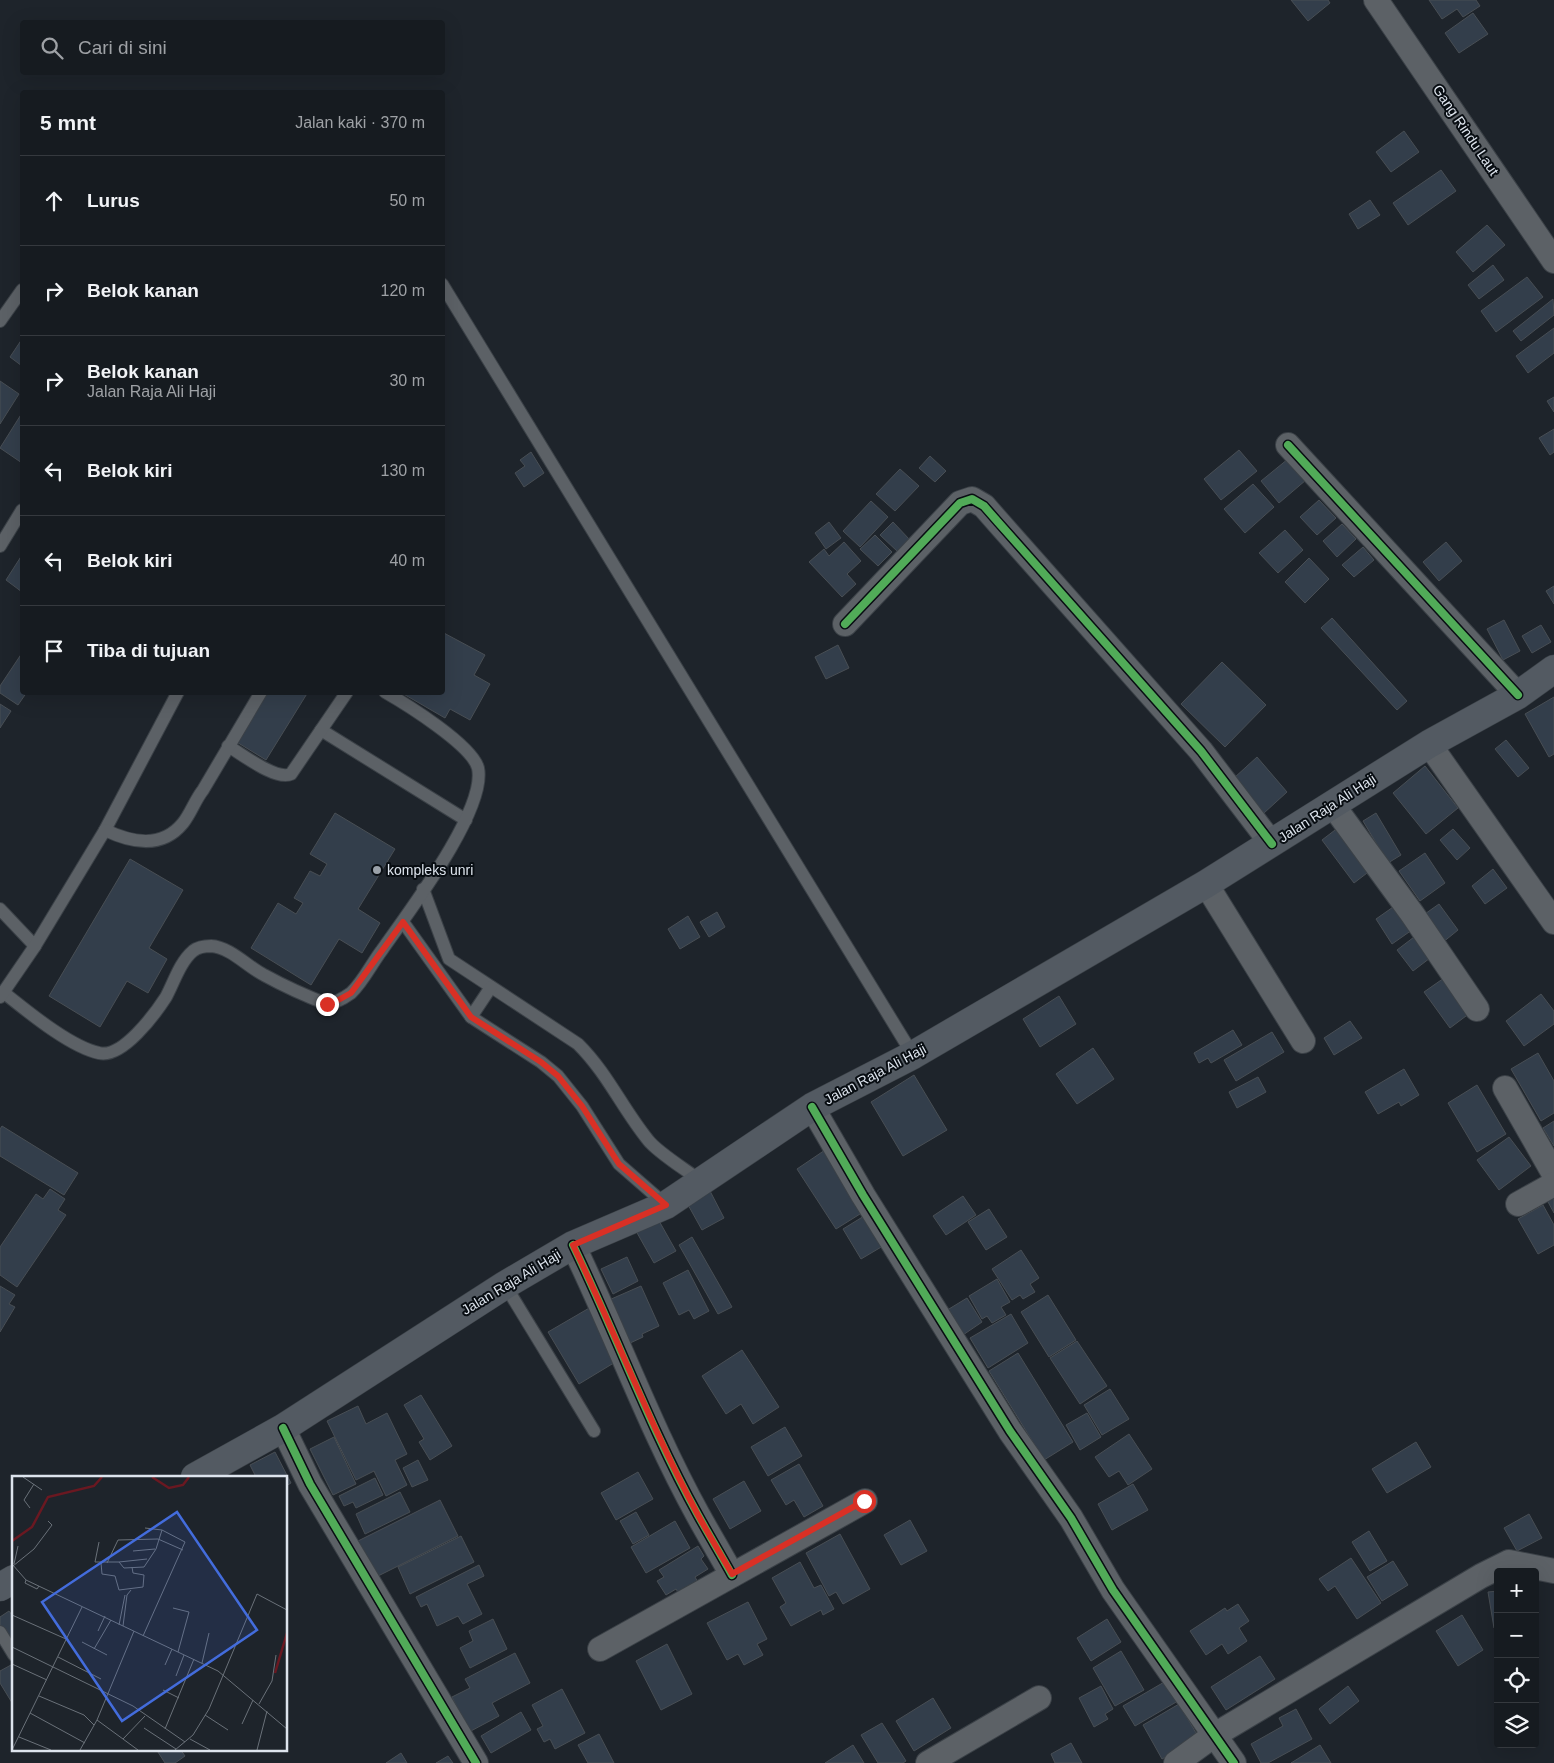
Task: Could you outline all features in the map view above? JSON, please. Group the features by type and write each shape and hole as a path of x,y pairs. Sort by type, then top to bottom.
{"main road":[{"name":"Jalan Raja Ali Haji","path":"197,1476 283,1428 504,1285 573,1245 666,1205 703,1183 812,1107 913,1055 1206,884 1429,744 1518,695 1554,669"},
{"path":"0,1587 12,1580"}],"street":[{"name":"Gang Rindu Laut","path":"1376,0 1554,261"},
{"path":"1288,445 1518,695"},
{"path":"845,624 960,502 972,498 984,506 1201,751 1272,844"},
{"path":"1429,744 1554,922"},
{"path":"1332,804 1413,915 1477,1009"},
{"path":"1206,884 1303,1041"},
{"path":"1505,1088 1554,1174"},
{"path":"812,1107 863,1195 1010,1431 1070,1518 1113,1590 1213,1736 1234,1763"},
{"path":"1518,1204 1554,1184"},
{"path":"573,1245 685,1488 732,1574"},
{"path":"283,1428 310,1484 476,1763"},
{"path":"600,1649 864,1501"},
{"path":"1176,1763 1213,1736 1481,1576 1508,1562 1554,1571"},
{"path":"928,1763 1039,1698"}],"lane":[{"path":"445,289 913,1055"},
{"path":"0,322 20,293"},
{"path":"0,546 20,513"},
{"path":"176,695 105,830 35,946 2,995 75,1042 101,1054 123,1048 138,1032 165,999 185,960 201,947 212,946 222,948 264,975 319,1000 333,1003 351,993 403,922 466,820 477,791 479,778 477,765 471,755 453,738 390,695"},
{"path":"105,830 126,840 150,841 170,836 184,822 192,803 203,790 259,695"},
{"path":"228,746 272,772 287,776 291,774 345,695"},
{"path":"321,730 466,820"},
{"path":"423,889 449,959 578,1044 611,1082 649,1141 703,1183"},
{"path":"0,910 35,946"},
{"path":"403,922 471,1017 541,1062 558,1076 582,1106 619,1164 666,1205"},
{"path":"471,1017 491,987"},
{"path":"504,1285 594,1431"},
{"path":"0,1632 12,1652"}],"building":[{"path":"1291,0 1328,0 1330,3 1308,21"},
{"path":"1429,0 1476,0 1480,6 1463,17 1457,9 1442,19"},
{"path":"1473,13 1488,34 1459,53 1445,33"},
{"path":"1404,131 1419,152 1391,172 1376,152"},
{"path":"1441,170 1456,191 1408,225 1393,203"},
{"path":"1370,200 1380,215 1358,229 1349,214"},
{"path":"1487,225 1505,245 1473,272 1456,252"},
{"path":"1493,265 1504,280 1479,299 1468,285"},
{"path":"1527,277 1543,297 1496,332 1481,311"},
{"path":"1553,299 1554,315 1521,341 1513,331"},
{"path":"1554,328 1554,353 1528,373 1516,356"},
{"path":"20,342 20,364 10,357"},
{"path":"0,381 19,394 0,424"},
{"path":"1554,397 1554,412 1547,401"},
{"path":"20,416 20,462 0,448"},
{"path":"1554,429 1554,452 1550,455 1539,438"},
{"path":"1239,450 1257,471 1221,500 1204,479"},
{"path":"531,452 544,473 524,487 515,473 525,466 520,460"},
{"path":"930,456 946,471 935,482 919,468"},
{"path":"1288,459 1306,480 1279,503 1261,481"},
{"path":"900,469 919,486 895,511 876,494"},
{"path":"1253,484 1274,507 1245,533 1224,509"},
{"path":"1319,500 1336,518 1317,535 1300,517"},
{"path":"871,501 888,517 860,547 843,531"},
{"path":"829,522 841,538 826,549 815,533"},
{"path":"893,522 910,540 898,552 880,535"},
{"path":"1342,524 1356,539 1337,557 1323,541"},
{"path":"1285,530 1303,550 1278,573 1259,553"},
{"path":"875,535 892,552 878,566 860,549"},
{"path":"844,542 861,561 847,574 856,584 842,597 809,562 824,549 829,556"},
{"path":"1446,542 1462,561 1439,581 1423,562"},
{"path":"1363,547 1374,560 1354,577 1342,565"},
{"path":"20,558 20,590 6,580"},
{"path":"1309,558 1329,579 1305,603 1285,582"},
{"path":"1554,586 1554,604 1546,591"},
{"path":"1332,618 1407,701 1397,710 1321,628"},
{"path":"1504,620 1520,651 1503,660 1487,629"},
{"path":"1541,625 1551,642 1532,653 1522,636"},
{"path":"445,634 485,655 474,675 490,684 470,720 450,709 445,718 405,695 445,695"},
{"path":"838,645 849,668 826,679 815,657"},
{"path":"20,656 20,695 25,695 18,705 0,693 0,686"},
{"path":"1222,662 1266,705 1225,747 1181,704"},
{"path":"262,695 306,695 266,760 235,741"},
{"path":"1554,697 1554,754 1549,757 1525,714"},
{"path":"0,704 11,711 0,728"},
{"path":"1506,740 1529,768 1518,777 1495,749"},
{"path":"1257,757 1287,792 1264,813 1234,778"},
{"path":"1425,766 1458,808 1426,834 1393,793"},
{"path":"335,813 395,849 358,909 380,923 362,953 339,939 311,985 251,948 278,903 296,914 303,903 294,898 310,871 320,876 327,864 310,854"},
{"path":"1376,813 1401,855 1388,863 1363,821"},
{"path":"1339,827 1371,870 1354,883 1322,840"},
{"path":"1453,829 1470,848 1457,860 1440,840"},
{"path":"1425,853 1445,883 1420,901 1399,871"},
{"path":"130,859 183,890 149,948 167,959 148,993 127,981 100,1027 49,996"},
{"path":"1493,869 1507,888 1485,904 1472,886"},
{"path":"1439,904 1458,930 1442,943 1422,916"},
{"path":"1396,905 1412,930 1392,944 1376,919"},
{"path":"717,912 725,927 709,937 700,922"},
{"path":"688,916 700,937 680,949 668,929"},
{"path":"1418,934 1434,955 1413,971 1397,950"},
{"path":"1444,978 1470,1013 1450,1028 1424,992"},
{"path":"1541,994 1554,1011 1554,1024 1524,1046 1506,1021"},
{"path":"1059,996 1076,1024 1040,1047 1023,1019"},
{"path":"1350,1021 1362,1038 1334,1055 1324,1038"},
{"path":"1233,1030 1242,1045 1211,1063 1208,1058 1199,1063 1194,1053"},
{"path":"1272,1032 1284,1052 1236,1081 1224,1060"},
{"path":"1093,1048 1114,1079 1077,1104 1056,1074"},
{"path":"1538,1053 1554,1081 1554,1113 1541,1121 1511,1069"},
{"path":"1404,1069 1419,1095 1401,1106 1399,1102 1378,1114 1365,1092"},
{"path":"914,1075 947,1130 903,1156 871,1102"},
{"path":"1258,1077 1266,1092 1237,1108 1229,1092"},
{"path":"1477,1085 1506,1134 1477,1152 1448,1103"},
{"path":"1554,1121 1554,1146 1543,1128"},
{"path":"2,1126 78,1173 64,1195 0,1156 0,1129"},
{"path":"1509,1137 1531,1166 1499,1190 1477,1160"},
{"path":"828,1148 868,1209 836,1229 797,1169"},
{"path":"50,1189 65,1199 58,1210 66,1215 17,1287 0,1275 0,1247 36,1194 43,1199"},
{"path":"710,1191 724,1218 702,1230 687,1203"},
{"path":"963,1196 976,1215 946,1235 933,1216"},
{"path":"1554,1196 1554,1213 1547,1200"},
{"path":"1543,1205 1554,1225 1554,1245 1538,1254 1518,1219"},
{"path":"989,1209 1007,1237 986,1250 968,1222"},
{"path":"869,1213 888,1243 861,1259 843,1229"},
{"path":"658,1219 676,1251 654,1263 636,1231"},
{"path":"692,1237 732,1307 718,1314 679,1245"},
{"path":"1021,1250 1039,1278 1030,1284 1035,1292 1023,1299 1020,1295 1012,1300 992,1269"},
{"path":"627,1257 638,1281 613,1294 601,1269"},
{"path":"688,1270 709,1311 694,1319 689,1310 679,1315 663,1283"},
{"path":"997,1279 1010,1302 1001,1307 1006,1315 992,1323 987,1316 982,1319 969,1296"},
{"path":"0,1286 15,1295 9,1304 15,1307 0,1332"},
{"path":"641,1286 659,1326 642,1334 643,1337 628,1344 609,1300"},
{"path":"1048,1295 1076,1340 1049,1357 1021,1312"},
{"path":"967,1298 982,1322 960,1337 944,1312"},
{"path":"591,1307 622,1358 579,1384 548,1332"},
{"path":"1011,1314 1028,1343 988,1368 970,1338"},
{"path":"1077,1341 1107,1386 1080,1404 1050,1358"},
{"path":"742,1350 779,1407 753,1424 741,1404 726,1414 702,1376"},
{"path":"1018,1353 1073,1442 1044,1460 989,1371"},
{"path":"1110,1389 1129,1419 1102,1435 1084,1405"},
{"path":"421,1395 452,1446 430,1460 419,1442 424,1439 404,1405"},
{"path":"358,1406 366,1424 387,1413 407,1454 395,1460 407,1485 386,1496 374,1471 356,1480 327,1421"},
{"path":"1087,1413 1101,1437 1080,1450 1066,1425"},
{"path":"785,1427 802,1456 768,1476 751,1447"},
{"path":"1129,1434 1152,1469 1128,1485 1119,1471 1109,1477 1095,1457"},
{"path":"334,1437 356,1484 333,1495 310,1449"},
{"path":"1416,1442 1431,1467 1387,1493 1372,1469"},
{"path":"275,1452 287,1476 256,1476 250,1465"},
{"path":"418,1460 428,1480 412,1487 403,1468"},
{"path":"799,1464 823,1506 804,1517 794,1500 786,1505 771,1480"},
{"path":"638,1472 653,1499 616,1520 601,1493"},
{"path":"375,1478 383,1495 356,1508 353,1502 344,1506 339,1496"},
{"path":"744,1481 761,1511 730,1529 713,1499"},
{"path":"1133,1484 1148,1510 1112,1530 1098,1504"},
{"path":"400,1492 410,1512 365,1534 356,1514"},
{"path":"440,1500 458,1536 376,1577 358,1541"},
{"path":"636,1512 649,1535 633,1544 620,1521"},
{"path":"1529,1514 1542,1538 1517,1551 1504,1528"},
{"path":"910,1520 927,1551 901,1565 884,1535"},
{"path":"675,1521 690,1548 646,1573 631,1547"},
{"path":"1369,1531 1387,1561 1370,1571 1352,1542"},
{"path":"840,1534 870,1589 843,1604 836,1592 829,1596 806,1553"},
{"path":"461,1536 474,1562 410,1594 398,1567"},
{"path":"698,1546 704,1556 701,1559 708,1569 695,1577 700,1586 681,1597 676,1589 666,1595 657,1581 664,1577 659,1570"},
{"path":"1351,1558 1381,1603 1357,1619 1335,1586 1328,1591 1319,1579"},
{"path":"1393,1561 1408,1585 1382,1601 1367,1577"},
{"path":"800,1562 814,1588 821,1585 834,1609 823,1615 821,1610 791,1626 780,1607 786,1603 772,1578"},
{"path":"479,1565 484,1576 467,1584 482,1614 463,1624 458,1616 437,1626 427,1604 421,1607 416,1597"},
{"path":"1494,1591 1494,1628 1488,1592"},
{"path":"748,1602 767,1639 757,1644 763,1655 744,1665 738,1654 727,1660 707,1623"},
{"path":"1238,1604 1249,1621 1239,1628 1247,1641 1228,1654 1222,1644 1206,1655 1190,1631 1225,1608 1227,1611"},
{"path":"9,1611 12,1615 12,1643 0,1625 0,1617"},
{"path":"1462,1615 1483,1650 1458,1666 1436,1631"},
{"path":"493,1619 507,1649 470,1668 460,1648 473,1641 469,1631"},
{"path":"1107,1619 1121,1642 1091,1661 1077,1638"},
{"path":"667,1644 692,1694 661,1710 636,1661"},
{"path":"1121,1651 1144,1690 1115,1706 1093,1668"},
{"path":"515,1653 530,1683 492,1703 499,1716 469,1732 452,1697 470,1688 465,1679"},
{"path":"1260,1656 1275,1679 1226,1710 1211,1687"},
{"path":"11,1665 12,1667 12,1703 0,1683 0,1671"},
{"path":"1166,1681 1178,1701 1135,1726 1123,1706"},
{"path":"1101,1686 1113,1709 1105,1714 1108,1719 1094,1727 1079,1698"},
{"path":"1348,1686 1359,1701 1330,1724 1319,1709"},
{"path":"562,1689 585,1733 555,1749 550,1739 544,1742 537,1729 543,1726 532,1705"},
{"path":"933,1698 951,1728 914,1751 896,1721"},
{"path":"1179,1704 1199,1738 1162,1759 1143,1725"},
{"path":"1296,1709 1312,1739 1268,1763 1261,1763 1251,1744 1283,1726 1279,1718"},
{"path":"521,1712 531,1730 491,1753 481,1736"},
{"path":"882,1723 906,1761 903,1763 878,1763 861,1735"},
{"path":"599,1734 614,1763 588,1763 578,1745"},
{"path":"1071,1743 1082,1763 1055,1763 1051,1754"},
{"path":"853,1745 864,1763 825,1763"},
{"path":"1320,1745 1331,1763 1291,1763"},
{"path":"157,1750 181,1750 185,1756 175,1763 165,1763"},
{"path":"401,1753 407,1763 386,1763"},
{"path":"448,1756 453,1763 436,1763"}],"cycle path":[{"path":"1288,445 1518,695"},
{"path":"845,624 960,503 972,499 984,506 1201,751 1272,844"},
{"path":"812,1107 863,1195 1010,1431 1071,1518 1113,1590 1234,1763"},
{"path":"573,1245 664,1449 732,1575"},
{"path":"283,1428 310,1484 476,1763"}],"place":[{"name":"kompleks unri","path":"377,870"}],"route":[{"path":"327,1004 340,1000 351,993 403,922 471,1017 541,1062 558,1076 582,1106 619,1164 666,1205 573,1245 606,1312 655,1426 698,1515 732,1574 784,1547 864,1501"}]}
